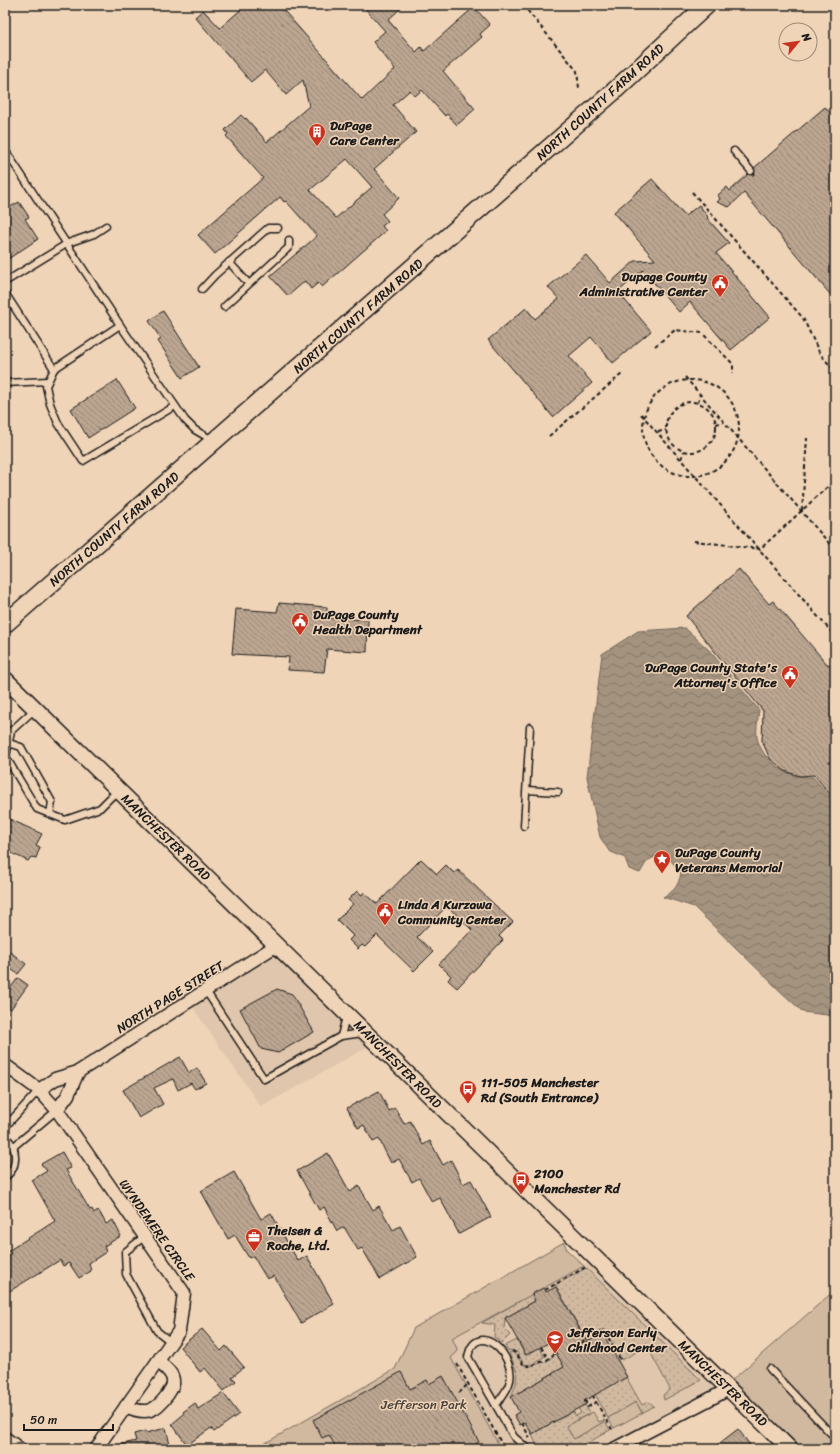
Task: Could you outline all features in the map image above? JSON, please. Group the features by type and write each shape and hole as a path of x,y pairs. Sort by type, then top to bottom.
{"main road":[{"name":"NORTH COUNTY FARM ROAD","path":"5,624 613,92 707,5"}],"street":[{"name":"MANCHESTER ROAD","path":"5,679 790,1449"},
{"name":"NORTH PAGE STREET","path":"39,1090 55,1078 78,1072 277,945"},
{"name":"WYNDEMERE CIRCLE","path":"5,1065 39,1090 57,1110 184,1293 179,1331 96,1449"},
{"path":"57,1110 68,1095 78,1072"},
{"path":"126,1406 143,1412 160,1406 173,1385 173,1380 169,1371 158,1361"},
{"path":"614,1449 729,1389"},
{"path":"5,1438 20,1449"}],"lane":[{"path":"5,150 68,243 120,325 185,420 196,430 215,441"},
{"path":"734,150 751,171"},
{"path":"5,282 68,243 94,234 106,226"},
{"path":"202,289 229,262 268,228 278,228"},
{"path":"224,307 248,283 286,250 289,246 290,240"},
{"path":"229,262 248,283"},
{"path":"6,297 54,369"},
{"path":"120,325 54,369 46,386 50,404 58,423 83,461 175,406"},
{"path":"5,383 48,381"},
{"path":"35,709 11,731 6,758 36,809 65,820 100,808 118,790"},
{"path":"524,826 530,727"},
{"path":"9,743 21,747 52,802 50,814"},
{"path":"527,790 558,792"},
{"path":"206,991 264,1079 341,1036 365,1032"},
{"path":"341,1036 346,1014"},
{"path":"5,1127 39,1090"},
{"path":"14,1147 57,1110"},
{"path":"5,1137 14,1147 16,1157 14,1167 5,1177"},
{"path":"145,1236 125,1252 126,1274 157,1331 171,1342"},
{"path":"496,1405 509,1385 511,1376 503,1355 495,1344 488,1340 478,1341 470,1349 468,1356 514,1437 528,1449"},
{"path":"770,1369 835,1438"}],"path":[{"path":"523,5 577,71 579,88"},
{"path":"692,192 803,318 820,354 835,371"},
{"path":"655,346 675,330 702,334 733,364 733,373"},
{"path":"549,436 622,374"},
{"path":"685,377 700,393 711,409 835,550"},
{"path":"688,380 709,384 727,397 736,412 738,420 738,438 733,450 726,460 713,471 696,476 678,474 669,471 654,459 645,443 643,433 644,417 648,407 658,393 672,384 688,380"},
{"path":"698,403 700,393"},
{"path":"688,401 698,403 711,409 716,424 715,435 707,447 694,452 684,451 670,445 666,430 666,419 674,407 688,401"},
{"path":"641,414 670,445 835,636"},
{"path":"833,418 835,422"},
{"path":"716,424 724,422"},
{"path":"658,432 666,430"},
{"path":"802,511 807,438"},
{"path":"681,459 684,451"},
{"path":"760,550 835,480"},
{"path":"694,541 760,550"},
{"path":"545,1290 587,1267"},
{"path":"581,1343 604,1330 606,1337 621,1361"},
{"path":"541,1347 547,1356"},
{"path":"503,1355 511,1351 515,1352 523,1364 527,1366 544,1359 547,1360 547,1356 556,1352"},
{"path":"457,1364 504,1448"},
{"path":"459,1393 468,1384"},
{"path":"593,1396 613,1431"},
{"path":"585,1400 588,1406 596,1402"},
{"path":"522,1423 534,1444"}],"shaded area":[{"path":"276,951 369,1046 261,1107 191,1005"},
{"name":"Jefferson Early Childhood Center","path":"592,1260 718,1385 603,1449 253,1449"}],"green space":[{"name":"Jefferson Park","path":"564,1242 567,1250 584,1266 452,1338 458,1351 451,1358 501,1449 255,1449 395,1369 414,1328"},
{"path":"586,1268 701,1380 664,1400 663,1395 670,1389 647,1346 622,1360 604,1329 586,1339 555,1285"},
{"path":"835,1290 835,1449 800,1449 731,1381"},
{"path":"532,1294 535,1301 505,1318 504,1329 510,1335 502,1343 494,1337 495,1325 482,1323"},
{"path":"517,1340 525,1355 540,1347 544,1357 531,1365 524,1364 517,1352 511,1350 508,1351 505,1346"},
{"path":"512,1352 525,1366 528,1367 547,1361 557,1353 571,1363 511,1397 516,1384 517,1372 509,1353"},
{"path":"626,1377 642,1405 649,1402 654,1406 642,1413 636,1402 608,1418 595,1394"},
{"path":"636,1402 642,1413 614,1428 608,1418"},
{"path":"585,1405 590,1413 566,1426 574,1439 605,1421 610,1430 577,1449 538,1449 532,1434 573,1411 576,1416 581,1413 578,1408"},
{"path":"593,1412 599,1422 605,1421 574,1439 566,1426"}],"water":[{"path":"685,628 709,650 759,710 757,738 767,757 787,772 804,777 813,777 835,802 835,1016 803,1012 694,907 663,897 675,888 681,873 669,858 658,855 647,861 640,873 629,869 625,858 609,851 600,837 587,777 602,654 638,631"}],"building":[{"name":"DuPage Care Center","path":"246,5 279,5 362,100 395,69 373,42 385,31 362,5 404,5 388,20 416,52 421,47 424,51 474,7 490,25 480,34 482,37 443,71 475,109 457,125 447,114 445,116 422,90 415,96 410,90 393,105 416,132 374,169 399,198 382,214 388,221 382,226 386,231 322,287 318,283 311,289 305,281 288,296 270,276 317,236 286,201 284,202 280,197 215,254 198,235 263,178 226,136 228,134 225,130 241,115 245,119 246,118 267,142 309,106 303,80 286,95 265,70 251,82 195,17 203,10 220,28","holes":["347,159 372,187 336,218 310,190"]},
{"path":"825,107 831,114 835,110 835,300 744,193 729,207 717,202 720,199 718,195 727,187 730,191 748,174 754,175 754,168"},
{"name":"Dupage County Administrative Center","path":"652,179 685,216 699,205 708,217 707,218 729,243 716,253 770,317 731,350 690,302 679,312 643,270 618,292 651,331 613,363 591,337 569,356 592,383 553,417 488,340 526,308 535,319 559,299 548,287 586,255 610,283 635,261 655,260 614,212"},
{"path":"19,202 29,217 25,219 38,239 5,261 5,210"},
{"path":"163,311 199,367 182,378 158,341 161,339 149,321"},
{"path":"117,380 135,408 88,438 71,409"},
{"name":"DuPage County State's Attorney's Office","path":"739,569 769,604 773,601 827,664 835,666 835,800 814,775 800,776 785,771 770,759 762,741 763,711 686,616"},
{"name":"DuPage County Health Department","path":"279,603 327,607 327,618 368,620 367,652 327,649 324,672 288,670 289,657 232,654 236,609 277,612"},
{"path":"5,817 42,834 36,845 40,847 36,858 31,857 28,861 5,850"},
{"name":"Linda A Kurzawa Community Center","path":"421,859 437,874 446,865 454,873 458,870 513,922 499,936 503,940 457,988 448,980 451,976 439,964 472,930 447,906 417,937 433,952 414,971 377,935 365,947 362,945 358,949 349,940 353,936 337,920 353,904 348,900 357,891 362,895 364,892 377,904"},
{"path":"5,948 26,964 18,974 5,965"},
{"path":"18,978 28,985 5,1017 5,995"},
{"path":"277,989 292,994 314,1032 278,1053 261,1049 240,1009"},
{"path":"180,1057 189,1073 197,1068 206,1083 195,1089 191,1083 178,1090 173,1079 154,1088 163,1104 139,1118 123,1090"},
{"path":"379,1091 389,1111 395,1108 404,1124 410,1121 423,1145 430,1141 443,1165 451,1160 463,1184 471,1180 491,1217 459,1234 440,1198 432,1202 419,1178 412,1182 399,1159 391,1163 379,1139 373,1142 364,1125 358,1128 347,1108"},
{"path":"62,1152 71,1168 66,1170 90,1210 92,1209 94,1213 99,1211 106,1224 113,1220 121,1236 104,1246 106,1252 89,1263 91,1271 79,1278 69,1263 63,1266 60,1260 5,1294 5,1256 8,1251 55,1221 32,1180 47,1171 41,1164"},
{"path":"328,1153 350,1192 359,1186 373,1210 379,1206 393,1230 400,1226 417,1257 380,1279 362,1248 358,1250 344,1227 337,1231 324,1207 319,1210 297,1171"},
{"path":"234,1172 261,1219 271,1213 298,1261 307,1256 334,1304 301,1323 274,1276 267,1279 253,1256 249,1258 235,1235 228,1239 201,1191"},
{"name":"Jefferson Early Childhood Center","path":"556,1287 587,1342 603,1334 627,1377 584,1401 586,1404 532,1434 525,1422 520,1425 514,1415 519,1412 511,1397 564,1367 550,1342 526,1355 505,1318 535,1301 532,1294 543,1288 546,1292"},
{"path":"202,1329 221,1351 226,1346 244,1367 232,1377 236,1381 224,1391 205,1368 200,1372 180,1347"},
{"path":"401,1372 410,1389 427,1380 429,1384 443,1376 479,1442 473,1446 475,1449 337,1449 329,1435 322,1438 313,1420"},
{"path":"223,1393 239,1414 214,1432 211,1428 187,1445 172,1424 184,1414 183,1412 195,1403 198,1409"},
{"path":"166,1428 171,1449 119,1449 119,1445 136,1441 134,1434 145,1431 146,1433"},
{"path":"738,1429 753,1449 712,1449"}],"place":[{"name":"DuPage Care Center","path":"317,147"},
{"name":"Dupage County Administrative Center","path":"720,298"},
{"name":"DuPage County Health Department","path":"300,636"},
{"name":"DuPage County State's Attorney's Office","path":"790,689"},
{"name":"DuPage County Veterans Memorial","path":"662,874"},
{"name":"Linda A Kurzawa Community Center","path":"385,926"},
{"name":"111-505 Manchester Rd (South Entrance)","path":"468,1104"},
{"name":"2100 Manchester Rd","path":"521,1195"},
{"name":"Theisen & Roche, Ltd.","path":"254,1252"},
{"name":"Jefferson Early Childhood Center","path":"555,1354"}]}
